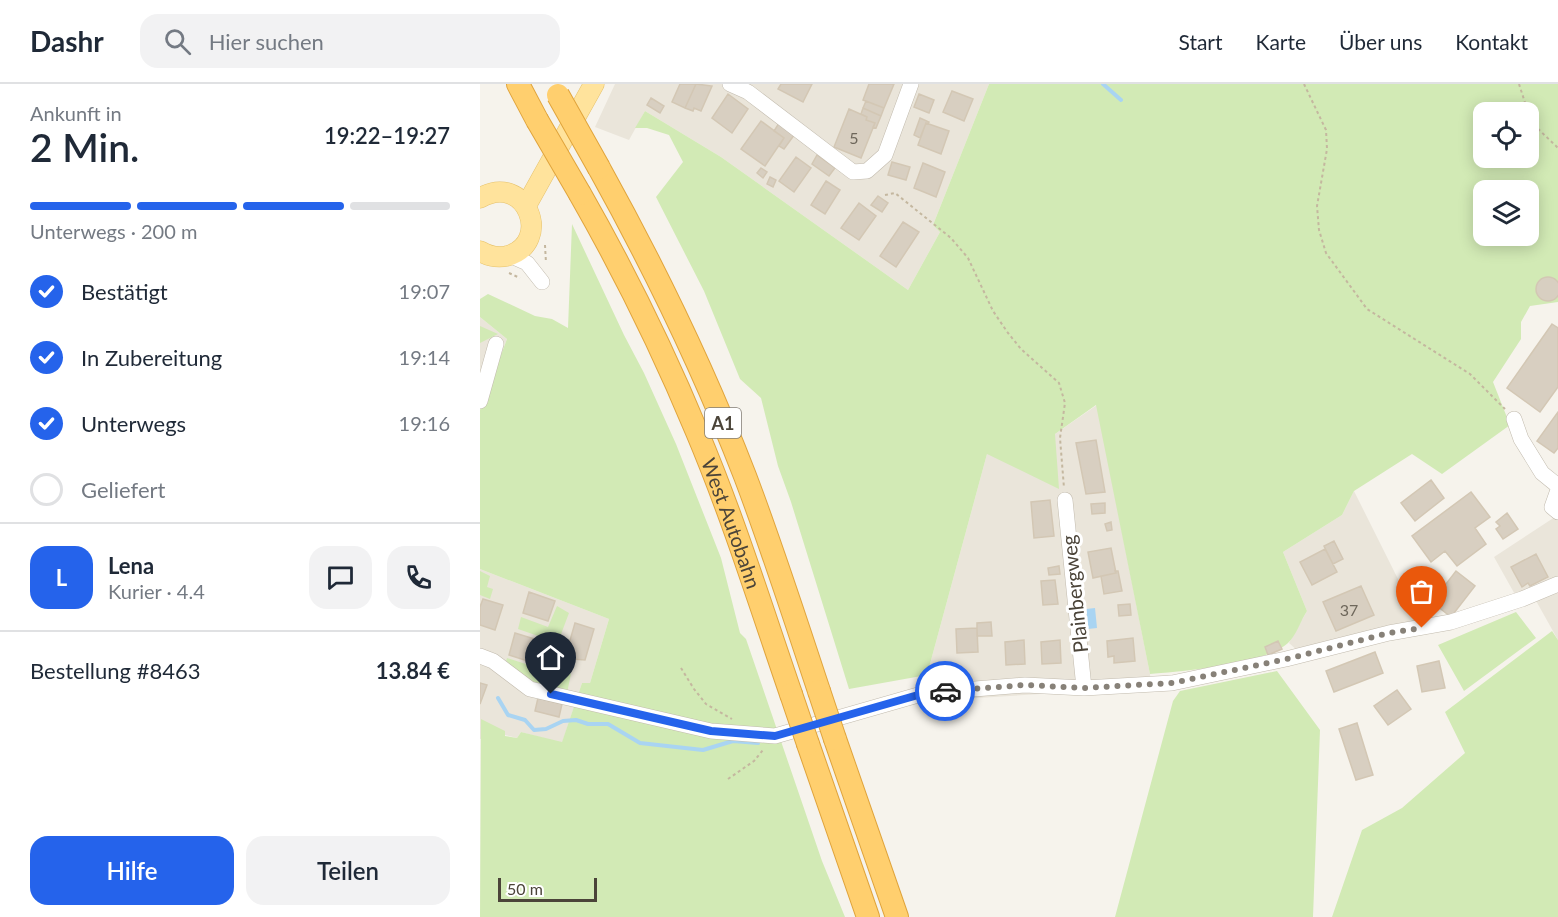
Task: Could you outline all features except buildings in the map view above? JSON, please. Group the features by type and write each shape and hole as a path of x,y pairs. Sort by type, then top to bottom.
{"highway":[{"name":"West Autobahn","path":"518,84 636,296 698,432 722,494 868,917"},
{"name":"West Autobahn","path":"554,90 599,168 659,282 716,407 748,487 897,917"}],"main road":[{"path":"526,206 594,84"},
{"path":"509,194 544,173"},
{"path":"480,198 496,192 509,194 526,206 531,225 530,235 525,244 507,263 501,257 483,255"}],"street":[{"path":"730,84 749,88 853,172 867,171 885,155 911,84"},
{"path":"507,263 527,263 542,282"},
{"path":"480,352 496,344 480,401"},
{"path":"1514,419 1521,439 1542,473 1558,488 1551,507 1558,512"},
{"name":"Plainbergweg","path":"1065,500 1084,688"},
{"path":"480,656 493,661 530,689 711,731 775,736 925,693 1025,685 1084,688 1172,683 1287,659 1389,633 1451,622 1522,599 1558,584"}],"path":[{"path":"1304,84 1326,130 1327,149 1317,206 1319,230 1326,252 1367,309 1470,374 1514,419"},
{"path":"1519,84 1525,102"},
{"path":"1539,130 1558,148"},
{"path":"885,195 894,193 951,238 968,258 993,311 1008,333 1021,349 1059,383 1065,404 1060,438 1065,500"},
{"path":"507,263 537,284 542,282 548,274 545,242"},
{"path":"681,668 694,690 706,704 756,736"},
{"path":"728,779 754,761 775,736"}],"shaded area":[{"path":"615,84 989,84 933,225 940,232 908,290 721,157 645,111 629,140 595,127"},
{"path":"480,317 507,339 480,410"},
{"path":"1097,405 1150,674 1151,692 1072,692 945,700 927,675 987,454 1055,434"},
{"path":"1354,491 1419,621 1299,652 1289,643 1307,611 1283,552 1342,515"},
{"path":"1558,515 1558,640 1535,599 1522,607 1494,557"},
{"path":"480,569 609,619 590,683 582,683 562,743 521,732 517,738 505,735 480,739"}],"green space":[{"path":"989,84 1558,84 1558,302 1530,306 1521,322 1521,339 1493,382 1510,425 1442,474 1412,454 1354,491 1342,515 1283,552 1307,611 1288,643 1277,650 1243,662 1150,674 1096,405 1055,434 1059,489 987,454 927,675 849,689 778,466 761,398 740,379 704,291 656,197 683,162 669,135 647,128 635,128 645,111 721,157 908,290 940,232 933,225"},
{"path":"572,224 676,444 721,558 740,633 746,639 822,861 845,917 480,917 481,719 505,731 505,736 517,738 521,732 562,742 582,683 590,683 609,619 480,569 480,410 507,339 480,317 480,299 488,294 535,316 552,319 568,328"},
{"path":"480,326 498,334 480,343"},
{"path":"480,571 490,576 487,587 493,589 490,599 480,595"},
{"path":"557,606 569,613 555,650 556,658 561,660 561,666 571,674 567,693 531,681 505,665 507,658 535,667 544,638 518,629 521,617 548,627"},
{"path":"1516,612 1536,638 1464,691 1438,645"},
{"path":"1552,631 1558,640 1558,917 1332,917 1362,830 1402,808 1465,753 1445,712"},
{"path":"1277,671 1320,730 1313,917 1115,917 1173,701 1180,691"}],"water":[{"path":"1095,608 1097,628 1088,629 1086,609"}],"waterway":[{"path":"1103,84 1121,100"},
{"path":"498,698 508,715 525,720 534,730 546,729 563,721 576,720 588,724 608,724 640,743 703,750 733,741 758,743"}],"way so far":[{"path":"945,691 1025,685 1084,688 1172,683 1287,659 1389,633 1422,628"}],"route":[{"path":"551,694 711,731 775,736 925,693 945,691"}]}
